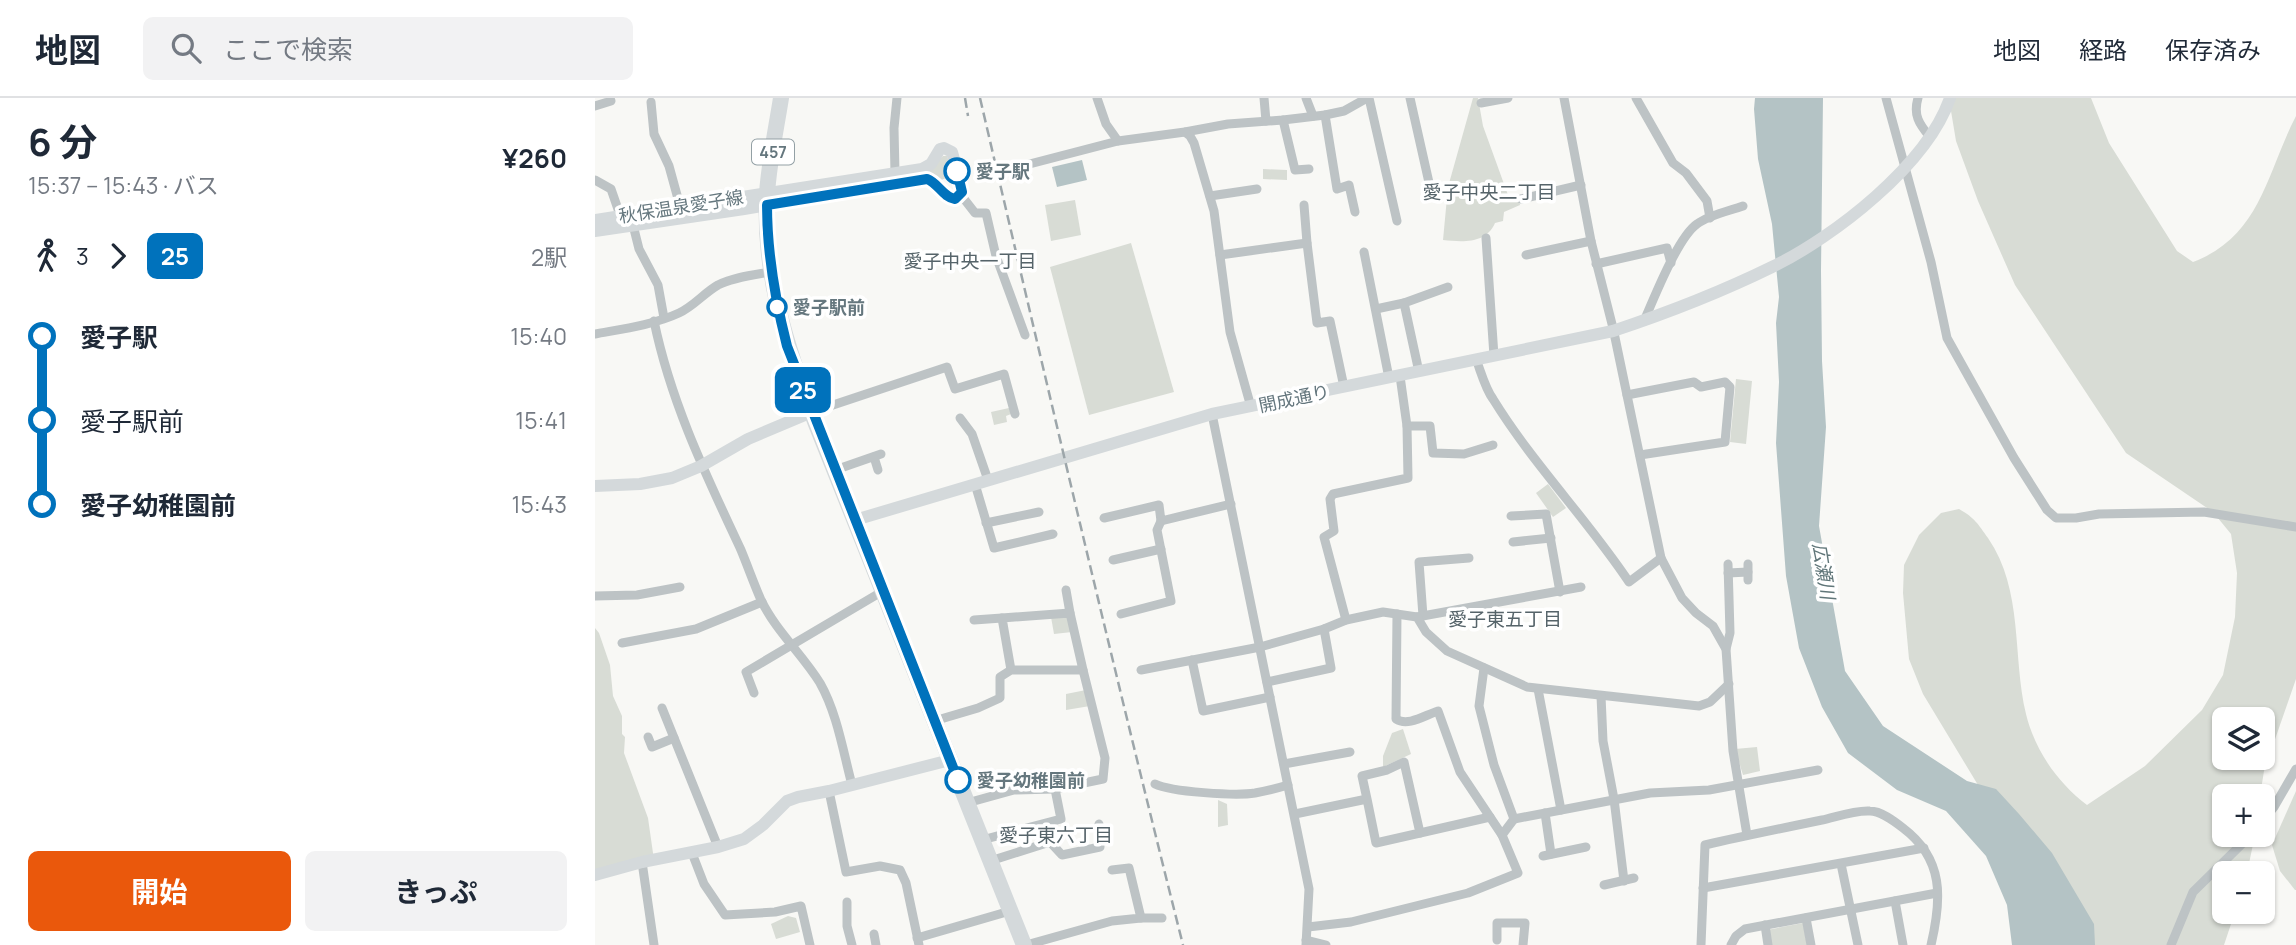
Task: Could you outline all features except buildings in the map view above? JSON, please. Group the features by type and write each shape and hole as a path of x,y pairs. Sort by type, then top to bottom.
{"highway":[{"name":"457","path":"781,98 767,199 770,272 787,346 1025,945"}],"street":[{"path":"595,106 611,102 610,98"},
{"path":"895,173 894,128 897,98"},
{"path":"1097,98 1106,124 1118,141"},
{"path":"1264,98 1266,121"},
{"path":"1306,98 1313,116"},
{"path":"1018,167 1118,141 1228,124 1325,115 1344,111 1368,98 1397,221"},
{"path":"1410,98 1430,187"},
{"path":"1481,103 1508,98"},
{"path":"1564,98 1591,242 1613,331 1661,558 1682,598 1696,614 1713,626 1726,649"},
{"path":"1636,98 1674,163 1686,173 1707,201 1710,218"},
{"path":"1886,98 1931,262 1947,338 2014,458 2047,510 2056,518 2099,514 2204,512 2296,527"},
{"path":"1918,98 1915,109 1918,122 1930,137"},
{"name":"開成通り","path":"855,520 1212,414 1613,331 1644,321 1772,267 1822,236 1865,204 1912,160 1930,137 1950,98"},
{"path":"651,102 654,134 669,166 680,206"},
{"path":"1325,115 1337,189 1349,185 1355,212"},
{"path":"1283,120 1292,173 1310,169"},
{"path":"1185,132 1193,143 1210,196 1217,226 1230,332 1251,407"},
{"path":"940,149 948,149 954,156 962,189 961,195 951,199 927,179 767,199 927,167 940,149"},
{"path":"595,180 611,189 620,215"},
{"path":"1521,199 1581,185"},
{"path":"1210,196 1257,190"},
{"path":"961,195 975,213 986,213 996,256 1025,335"},
{"name":"秋保温泉愛子線","path":"595,220 680,206 767,199"},
{"name":"秋保温泉愛子線","path":"595,230 767,199"},
{"path":"1304,205 1317,323 1330,321 1344,387"},
{"path":"1644,321 1671,263 1691,229 1696,224 1743,206"},
{"path":"632,225 645,262 659,285 659,348 679,412 762,602 780,632 816,678 832,708 852,785"},
{"path":"1486,238 1494,356"},
{"path":"1526,255 1591,242"},
{"path":"1220,254 1307,243"},
{"path":"1596,264 1667,248 1671,263"},
{"path":"1346,620 1324,537 1334,531 1330,499 1333,494 1408,478 1407,426 1364,252"},
{"path":"595,334 677,314 697,303 717,286 733,279 770,272"},
{"path":"1376,309 1404,303 1448,287"},
{"path":"1404,303 1419,372"},
{"path":"1476,359 1491,397 1542,468 1604,544 1629,582 1661,558"},
{"path":"595,486 640,484 672,478 701,466 748,439 812,412 947,367 955,389 1004,374 1014,414"},
{"path":"1627,395 1694,382 1701,387 1725,382 1730,387 1725,442 1640,456"},
{"path":"1212,414 1309,889 1306,942 1326,945"},
{"path":"960,418 972,434 986,523 994,548 1054,534"},
{"path":"1407,426 1430,426 1433,453 1464,454 1493,445"},
{"path":"835,470 878,456 878,470"},
{"path":"1161,521 1231,504"},
{"path":"1104,518 1159,505 1161,521 1157,530 1171,601 1121,614"},
{"path":"986,523 1039,512"},
{"path":"1511,516 1546,514 1560,592"},
{"path":"1513,542 1551,538"},
{"path":"1113,560 1161,549"},
{"path":"1469,558 1419,562 1420,617 1426,632 1447,651 1527,687 1538,689 1699,706 1710,702 1729,684"},
{"path":"1747,835 1733,751 1726,649 1730,633 1728,569 1748,572"},
{"path":"595,596 637,596 680,587"},
{"path":"1141,670 1260,647 1346,620 1383,612 1420,617 1581,587"},
{"path":"1066,590 1105,758 1103,779"},
{"path":"754,693 746,672 883,591"},
{"path":"622,643 696,629 762,602"},
{"path":"974,620 1070,613"},
{"path":"1308,927 1351,922 1468,893 1518,873 1502,835 1460,772 1438,710 1406,723 1396,719 1397,614"},
{"path":"1002,618 1011,670"},
{"path":"1267,682 1331,668 1324,629"},
{"path":"1192,660 1203,711 1270,698"},
{"path":"1484,668 1479,706 1494,765 1514,819"},
{"path":"934,721 978,708 1000,698 1000,677 1011,670 1083,670"},
{"path":"1538,689 1562,810"},
{"path":"1601,696 1603,741 1623,881"},
{"path":"662,708 718,847"},
{"path":"648,737 652,747 674,738"},
{"path":"1284,764 1350,752"},
{"path":"595,875 744,839 787,801 950,760"},
{"path":"1420,833 1404,762 1387,770 1362,776 1376,843 1420,833 1490,817"},
{"path":"2275,805 2296,769"},
{"path":"1502,835 1514,819 1650,793 1709,790 1818,770"},
{"path":"967,803 1014,790 1055,789 1115,778"},
{"path":"1155,784 1184,790 1230,794 1254,794 1288,785"},
{"path":"982,840 1061,819 1055,789"},
{"path":"829,791 846,872 880,866 900,870 906,883 918,941 1010,911"},
{"path":"1295,814 1367,799"},
{"path":"1701,945 1705,845 1870,811 1897,823 1924,848 1935,869 1936,918 1931,945"},
{"path":"1545,813 1547,855 1586,847"},
{"path":"990,861 1050,842 1062,855 1100,847 1098,824"},
{"path":"2171,945 2193,892 2239,847"},
{"path":"1703,888 1924,848"},
{"path":"692,853 704,884 725,915 775,912 801,906 810,945"},
{"path":"642,862 655,945"},
{"path":"1841,864 1857,945"},
{"path":"1112,870 1129,868 1141,918"},
{"path":"1604,885 1634,878"},
{"path":"1731,945 1736,936 1745,929 1937,893"},
{"path":"1895,901 1903,945"},
{"path":"847,902 847,926 852,945"},
{"path":"1025,945 1112,921 1163,918"},
{"path":"1806,918 1811,945"},
{"path":"1497,940 1497,923 1517,921 1525,923 1523,945"},
{"path":"1765,925 1768,945"},
{"path":"874,934 876,945"}],"shaded area":[{"path":"1473,98 1478,98 1483,126 1508,195 1518,195 1520,205 1504,212 1503,221 1495,223 1486,235 1480,238 1466,241 1443,240 1448,187"},
{"path":"1951,98 2091,98 2109,143 2177,251 2193,262 2216,251 2248,220 2296,116 2296,679 2275,739 2275,707 2212,707 2212,770 2264,770 2262,784 2212,784 2212,847 2252,847 2250,861 2212,861 2212,924 2231,924 2224,945 2018,945 1981,790 1923,694 1909,659 1903,593 1904,565 1919,535 1941,513 1959,509 1973,518 1988,538 2007,580 2012,601 2022,692 2035,741 2057,776 2087,805 2145,766 2202,710 2223,675 2235,617 2237,573 2231,534 2213,512 2126,453 2015,285 1978,201 1956,141"},
{"path":"943,156 947,156 953,175 939,181 927,173"},
{"path":"1263,169 1287,170 1287,180 1263,179"},
{"path":"1075,200 1081,235 1051,241 1045,205"},
{"path":"1131,243 1174,392 1089,415 1050,267"},
{"path":"1736,379 1752,381 1746,444 1730,442"},
{"path":"1009,408 1011,414 1006,416 1007,422 994,425 991,412"},
{"path":"1548,484 1566,508 1553,517 1536,493"},
{"path":"1063,616 1069,619 1072,632 1054,634 1051,617"},
{"path":"595,628 610,665 613,696 622,716 624,753 648,818 654,860 595,875"},
{"path":"1086,690 1090,706 1066,710 1066,694"},
{"path":"1403,729 1411,754 1383,767 1383,756 1392,733"},
{"path":"1757,747 1760,771 1743,775 1735,749"},
{"path":"2296,791 2296,890 2280,871 2273,847 2275,847 2275,838"},
{"path":"1218,800 1227,804 1228,825 1218,827"},
{"path":"788,916 796,918 800,932 776,939 771,924"},
{"path":"1803,923 1807,945 1770,945 1767,930"}],"water":[{"name":"広瀬川","path":"1755,98 1823,98 1821,271 1826,427 1819,526 1845,671 1883,726 1967,781 1996,789 2019,814 2052,853 2094,924 2095,945 2012,945 2007,905 1986,856 1946,811 1897,790 1848,753 1822,707 1799,648 1786,576 1776,443 1779,382 1776,323 1779,297 1772,224 1758,159"},
{"path":"1082,160 1087,180 1057,187 1052,167"}],"railway":[{"path":"965,98 968,116"},
{"path":"980,98 1183,945"}],"bus line":[{"name":"25","path":"957,171 962,189 959,198 951,199 927,179 767,205 767,220 770,272 787,346 958,780"}],"place":[{"name":"愛子駅","path":"957,171"},
{"name":"愛子駅前","path":"777,307"},
{"name":"愛子幼稚園前","path":"958,780"}],"district":[{"name":"愛子中央二丁目","path":"1489,192"},
{"name":"愛子中央一丁目","path":"970,261"},
{"name":"愛子東五丁目","path":"1505,619"},
{"name":"愛子東六丁目","path":"1056,835"}]}
